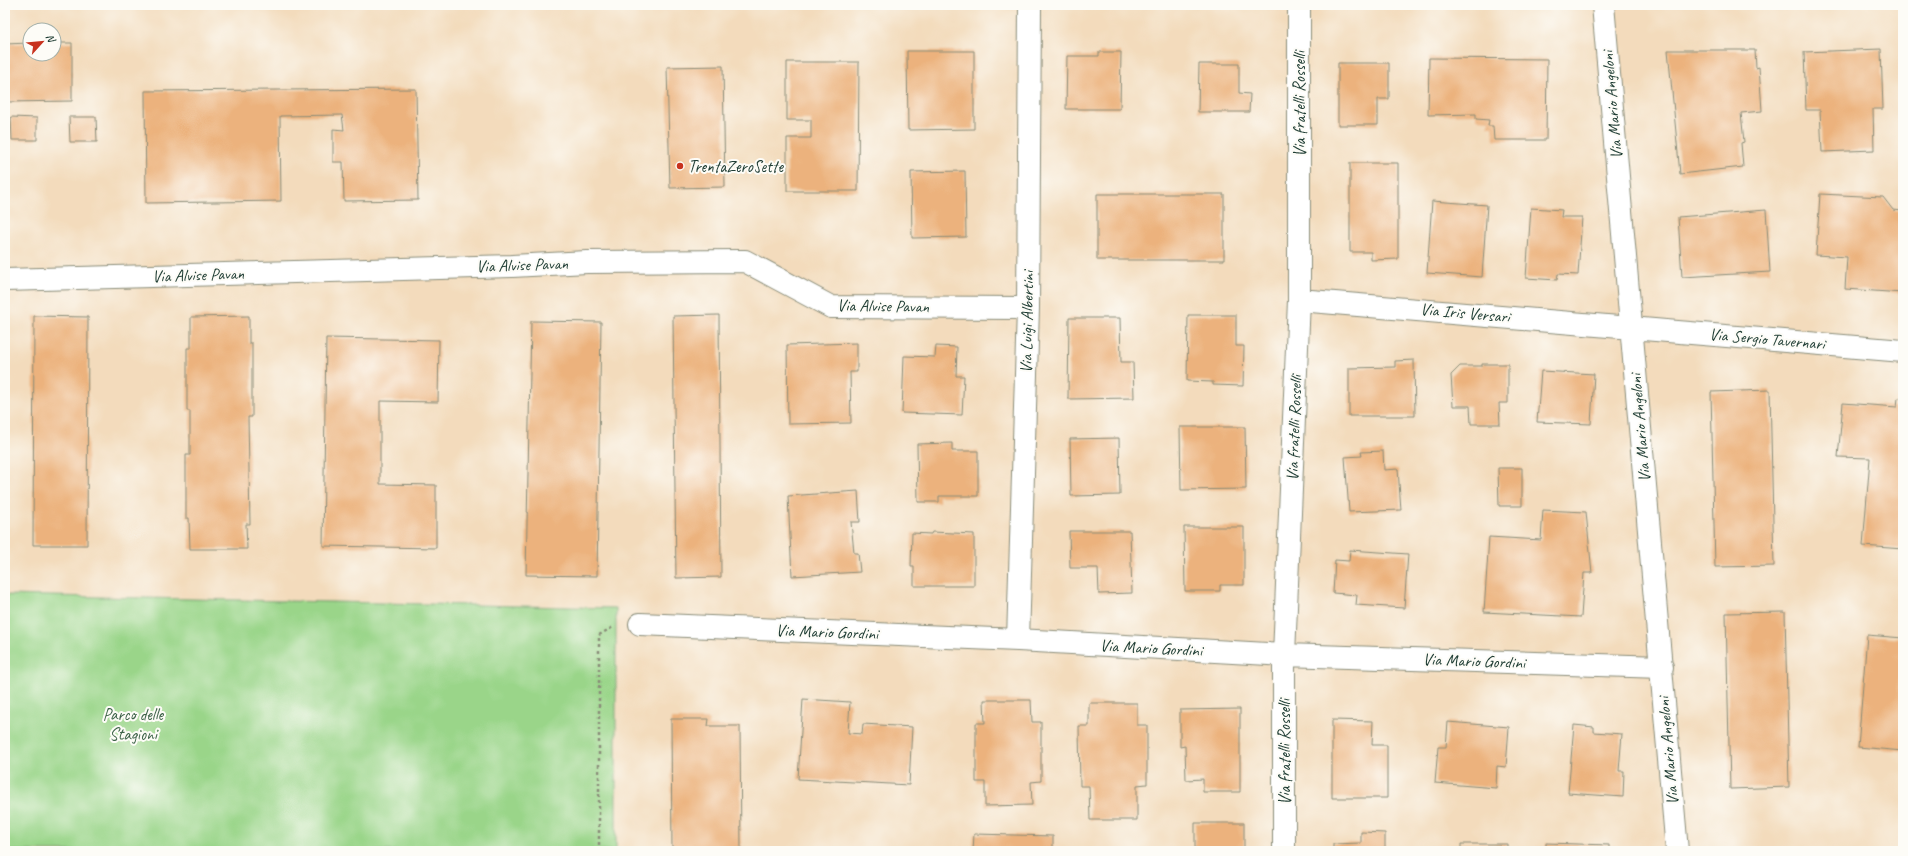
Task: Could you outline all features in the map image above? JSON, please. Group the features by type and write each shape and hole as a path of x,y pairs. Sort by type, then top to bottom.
{"street":[{"name":"Via Luigi Albertini","path":"1018,640 1028,308 1030,5"},
{"name":"Via fratelli Rosselli","path":"1284,851 1284,656 1299,300 1299,5"},
{"name":"Via Mario Angeloni","path":"1603,5 1630,326 1679,851"},
{"name":"Via Alvise Pavan","path":"5,280 505,266 586,262 745,261 831,307 1028,308"},
{"name":"Via Iris Versari","path":"1299,300 1630,326"},
{"name":"Via Sergio Tavernari","path":"1630,326 1903,351"},
{"name":"Via Mario Gordini","path":"640,624 1018,640 1284,656 1662,667"}],"path":[{"path":"599,851 599,635 616,624 640,624"}],"green space":[{"name":"Parco delle Stagioni","path":"5,595 616,608 616,851 5,851"}],"building":[{"path":"22,43 22,62 62,62 62,43 72,43 72,101 5,102 5,44"},
{"path":"1881,49 1883,109 1873,109 1874,150 1822,152 1820,110 1806,110 1804,52"},
{"path":"1668,50 1755,50 1756,68 1759,67 1762,111 1741,113 1744,142 1741,143 1743,167 1680,174"},
{"path":"907,51 974,51 974,129 908,130"},
{"path":"1099,52 1121,52 1120,109 1066,109 1067,56 1099,56"},
{"path":"1429,58 1547,59 1546,140 1494,140 1493,126 1488,126 1489,120 1476,119 1476,114 1428,115"},
{"path":"787,62 859,62 858,191 787,191 787,138 811,138 811,120 787,120"},
{"path":"1338,63 1389,63 1389,99 1378,99 1378,125 1338,125"},
{"path":"1199,64 1239,64 1239,93 1250,94 1249,112 1198,112"},
{"path":"723,66 725,187 670,188 667,67"},
{"path":"416,89 418,200 344,201 343,162 333,162 333,129 344,130 342,115 280,116 281,201 146,203 145,91"},
{"path":"11,117 37,118 37,140 12,140"},
{"path":"69,117 96,117 97,142 70,142"},
{"path":"1350,163 1398,163 1398,259 1371,260 1371,252 1350,252"},
{"path":"965,171 966,237 912,238 911,172"},
{"path":"1097,194 1224,194 1224,260 1097,260"},
{"path":"1820,194 1883,197 1893,210 1903,211 1903,293 1845,289 1847,257 1816,255"},
{"path":"1432,201 1487,205 1482,277 1427,273"},
{"path":"1531,208 1562,210 1561,217 1582,217 1578,275 1558,274 1557,280 1526,278"},
{"path":"1766,210 1770,272 1682,277 1678,217"},
{"path":"719,315 721,577 676,578 673,316"},
{"path":"1188,315 1236,315 1236,346 1244,346 1243,386 1213,385 1213,382 1187,381"},
{"path":"34,316 88,317 87,545 33,545"},
{"path":"249,316 249,343 252,343 252,417 248,417 250,524 246,524 247,549 190,549 189,518 186,518 186,455 190,455 190,411 187,411 187,348 191,348 191,317"},
{"path":"1069,318 1120,318 1121,362 1133,362 1134,398 1068,399"},
{"path":"531,321 601,322 597,576 526,575"},
{"path":"326,338 439,340 438,402 380,401 380,484 436,485 436,548 323,546"},
{"path":"857,343 857,372 850,372 851,423 788,424 787,345"},
{"path":"936,346 957,347 956,376 964,376 962,415 902,413 904,356 935,357"},
{"path":"1414,360 1415,416 1349,416 1349,368 1395,367 1395,361"},
{"path":"1482,364 1508,364 1508,403 1499,403 1500,424 1471,424 1470,406 1453,406 1451,375 1460,366 1482,366"},
{"path":"1541,371 1594,374 1591,424 1537,422"},
{"path":"1770,390 1774,566 1715,567 1711,392"},
{"path":"1898,398 1903,399 1903,549 1863,546 1870,458 1838,457 1843,403 1897,407"},
{"path":"1180,427 1245,427 1246,489 1181,490"},
{"path":"1119,438 1120,495 1071,496 1070,439"},
{"path":"952,443 952,451 978,451 978,496 939,496 939,502 918,502 917,444"},
{"path":"1383,451 1384,470 1398,469 1401,510 1349,512 1345,457 1362,456 1361,452"},
{"path":"1498,468 1522,468 1522,506 1499,506"},
{"path":"858,491 860,522 851,522 854,553 858,553 860,572 792,576 788,496"},
{"path":"1543,510 1586,512 1592,573 1584,573 1581,617 1484,612 1489,537 1541,540"},
{"path":"1184,527 1244,527 1244,585 1220,585 1220,591 1185,591"},
{"path":"1069,531 1130,531 1132,593 1099,594 1098,568 1070,568"},
{"path":"932,532 974,534 974,586 914,586 914,566 911,566 912,533 931,534"},
{"path":"1350,550 1408,554 1404,608 1356,605 1357,595 1333,593 1335,560 1349,561"},
{"path":"1785,612 1789,787 1730,789 1726,613"},
{"path":"1867,635 1903,638 1903,751 1858,747"},
{"path":"803,699 850,702 848,733 862,734 863,724 912,727 909,785 798,779"},
{"path":"984,700 1031,700 1032,722 1041,722 1041,781 1031,782 1032,805 985,806 985,782 976,782 976,723 985,723"},
{"path":"1089,703 1137,703 1137,725 1147,725 1147,784 1137,785 1137,820 1090,820 1089,786 1080,786 1079,726 1089,726"},
{"path":"1240,709 1240,792 1203,792 1203,779 1186,780 1185,746 1180,747 1180,710"},
{"path":"671,719 709,719 708,726 740,726 741,851 672,851"},
{"path":"1332,720 1373,721 1372,745 1387,745 1387,798 1332,798"},
{"path":"1448,722 1509,727 1506,767 1497,766 1496,788 1435,783 1438,747 1446,747"},
{"path":"1574,725 1594,727 1594,732 1622,734 1619,771 1624,771 1623,797 1568,793"},
{"path":"1195,823 1244,823 1244,851 1195,851"},
{"path":"1361,832 1385,833 1385,851 1333,851 1333,844 1361,843"},
{"path":"974,834 1053,836 1053,851 973,851"},
{"path":"1546,843 1609,845 1609,851 1546,851"},
{"path":"1461,844 1507,844 1507,851 1461,851"},
{"path":"814,849 845,850 814,851"}],"place":[{"name":"TrentaZeroSette","path":"680,166"}]}
